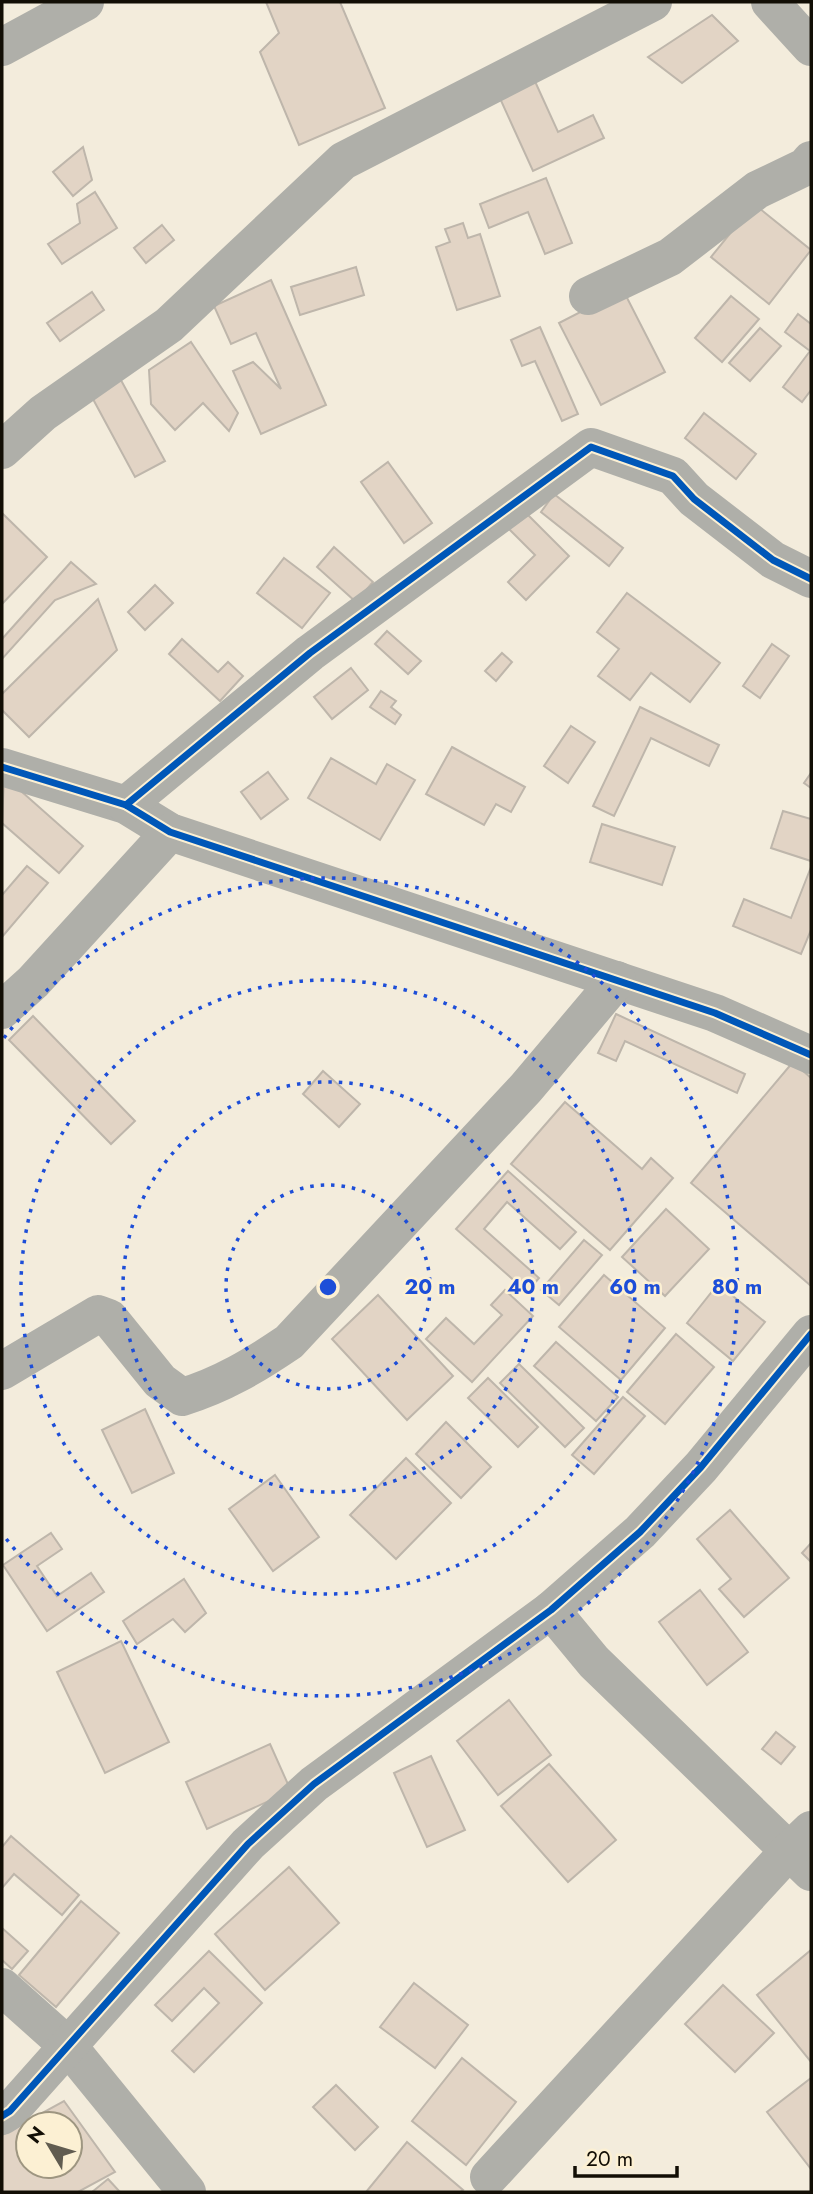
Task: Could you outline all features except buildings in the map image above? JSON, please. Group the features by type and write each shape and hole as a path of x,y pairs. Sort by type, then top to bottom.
{"street":[{"path":"2,47 85,2"},
{"path":"2,450 43,413 169,325 343,160 653,2"},
{"path":"770,2 811,47"},
{"path":"588,296 670,257 757,190 805,167 811,160"},
{"path":"126,805 310,653 591,447 673,476 694,499 772,560 811,579"},
{"path":"2,767 126,805 170,832 715,1013 811,1055"},
{"path":"2,1010 33,982 170,832"},
{"path":"2,1371 98,1314 109,1318 160,1381 182,1397 212,1388 251,1367 289,1342 526,1088 617,981"},
{"path":"2,2116 10,2111 248,1844 314,1784 551,1609 640,1532 701,1467 811,1334"},
{"path":"489,2177 803,1851 594,1662 551,1609"},
{"path":"2,1987 68,2046 187,2192"}],"cycle path":[{"path":"126,805 310,653 591,447 673,476 694,499 773,560 811,579"},
{"path":"2,767 126,805 170,832 715,1013 811,1055"},
{"path":"2,2116 10,2111 248,1844 314,1784 551,1610 640,1532 701,1467 811,1334"}]}
